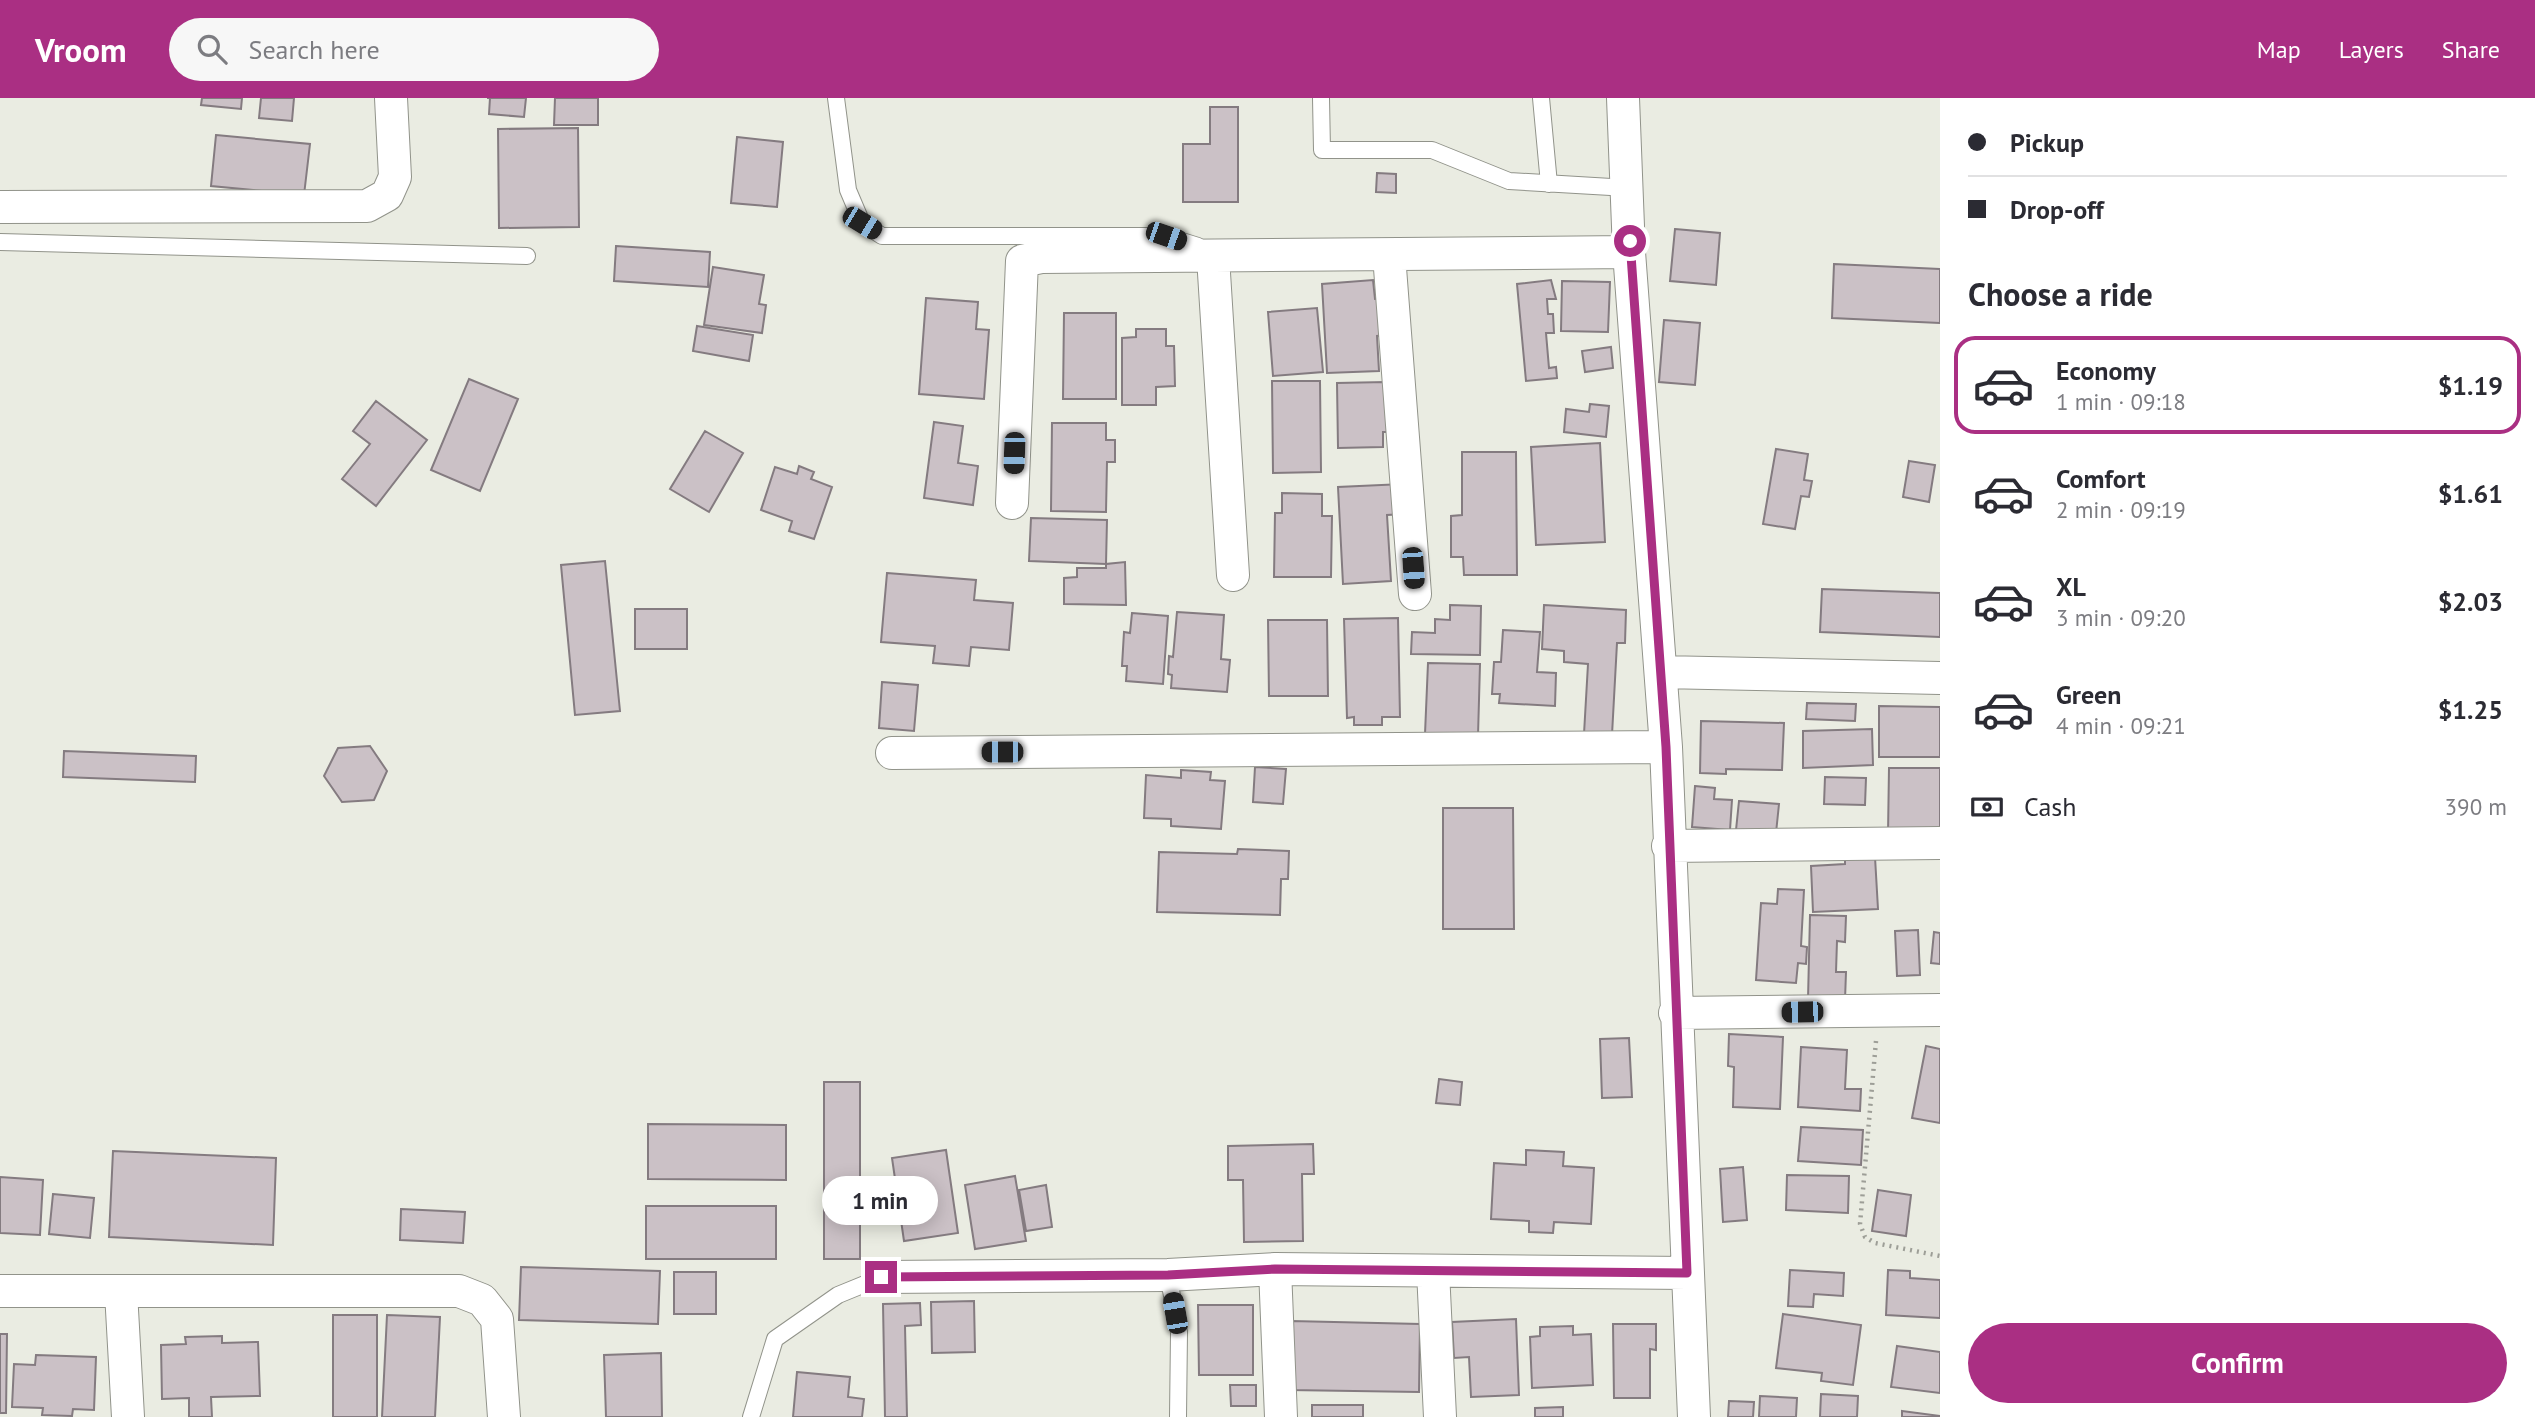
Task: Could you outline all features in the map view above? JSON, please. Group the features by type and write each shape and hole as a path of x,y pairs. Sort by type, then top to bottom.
{"street":[{"path":"0,207 367,206 387,195 395,177 391,98"},
{"path":"1623,98 1629,252 1666,747 1675,1013 1695,1417"},
{"path":"1012,503 1022,261 1041,257 1629,252"},
{"path":"1389,255 1415,594"},
{"path":"1222,257 1233,575"},
{"path":"1661,672 1940,678"},
{"path":"892,753 1666,747"},
{"path":"1668,846 1940,843"},
{"path":"1675,1013 1940,1010"},
{"path":"881,1277 1168,1275 1275,1269 1687,1273"},
{"path":"1275,1269 1281,1417"},
{"path":"1433,1271 1440,1417"},
{"path":"0,1291 459,1291 482,1300 498,1319 504,1417"},
{"path":"121,1292 128,1417"}],"lane":[{"path":"836,98 848,190 862,223 882,236 1166,236 1222,257"},
{"path":"1321,98 1322,150 1432,150 1509,181 1628,188"},
{"path":"1541,98 1549,184"},
{"path":"0,243 527,256"},
{"path":"1168,1275 1179,1332 1178,1417"},
{"path":"751,1417 775,1339 838,1295 881,1277"}],"path":[{"path":"1879,1011 1860,1224 1865,1237 1874,1243 1940,1256"}],"building":[{"path":"202,98 242,98 241,109 201,105"},
{"path":"261,98 294,98 292,121 259,118"},
{"path":"490,98 526,98 524,117 489,114"},
{"path":"555,98 598,98 598,125 554,125"},
{"path":"1210,107 1238,107 1238,202 1183,202 1183,144 1210,144"},
{"path":"578,128 579,227 499,228 498,129"},
{"path":"216,135 310,144 304,195 211,186"},
{"path":"737,137 783,142 777,207 731,203"},
{"path":"1377,173 1396,174 1396,193 1376,192"},
{"path":"1675,229 1720,233 1716,285 1670,281"},
{"path":"616,246 710,252 708,287 614,281"},
{"path":"1834,264 1940,269 1940,323 1832,318"},
{"path":"713,267 764,275 759,304 766,305 762,333 704,325"},
{"path":"1373,280 1375,299 1384,298 1387,335 1377,336 1379,371 1327,373 1322,284"},
{"path":"1551,280 1556,299 1547,299 1548,314 1553,314 1554,333 1546,333 1549,368 1556,367 1557,378 1526,381 1517,284"},
{"path":"1562,281 1610,282 1608,332 1561,331"},
{"path":"926,298 978,302 976,329 989,330 984,399 919,394"},
{"path":"1317,308 1323,372 1273,376 1268,312"},
{"path":"1064,313 1116,313 1116,399 1063,399"},
{"path":"1664,320 1700,323 1695,385 1659,382"},
{"path":"697,326 753,335 749,361 693,351"},
{"path":"1136,329 1166,329 1166,346 1174,346 1175,386 1156,387 1156,405 1122,405 1122,338 1136,337"},
{"path":"1611,347 1613,368 1585,372 1582,351"},
{"path":"469,379 518,399 480,491 431,470"},
{"path":"1272,381 1320,381 1321,472 1273,473"},
{"path":"1386,382 1396,432 1383,432 1383,447 1338,448 1337,383"},
{"path":"376,401 427,440 376,506 342,479 370,444 353,431"},
{"path":"1590,404 1609,406 1606,437 1564,432 1566,409 1589,412"},
{"path":"934,422 963,426 958,463 978,466 973,505 924,498"},
{"path":"1052,423 1106,423 1106,440 1115,440 1115,462 1107,462 1106,512 1051,511"},
{"path":"705,431 743,453 709,512 670,489"},
{"path":"1600,443 1605,542 1536,545 1531,447"},
{"path":"1776,449 1808,454 1804,480 1812,481 1809,497 1801,496 1795,529 1763,524"},
{"path":"1462,452 1516,452 1517,575 1464,575 1463,557 1451,557 1451,516 1462,515"},
{"path":"1909,461 1935,465 1929,502 1903,497"},
{"path":"799,466 814,472 811,479 832,487 814,539 789,531 792,521 761,510 775,467 797,474"},
{"path":"1403,484 1405,514 1387,515 1391,581 1343,584 1338,487"},
{"path":"1282,493 1322,494 1322,516 1332,516 1331,577 1274,577 1275,513 1282,513"},
{"path":"1031,518 1107,520 1106,564 1029,561"},
{"path":"605,561 620,711 575,715 561,565"},
{"path":"1125,562 1126,605 1064,604 1064,578 1077,577 1077,568 1106,568 1106,564"},
{"path":"887,573 976,580 974,600 1013,603 1009,650 971,647 969,666 933,663 935,646 881,642"},
{"path":"1822,589 1940,593 1940,637 1820,632"},
{"path":"1450,605 1481,606 1480,655 1411,654 1412,632 1435,633 1435,619 1450,620"},
{"path":"1544,605 1626,610 1625,643 1617,643 1612,735 1584,734 1588,664 1564,662 1564,651 1542,649"},
{"path":"635,609 687,609 687,649 635,649"},
{"path":"1177,612 1224,615 1221,659 1230,660 1227,692 1171,688 1172,675 1168,674 1169,656 1173,657"},
{"path":"1132,613 1168,616 1163,684 1126,681 1127,666 1122,666 1124,632 1130,633"},
{"path":"1398,618 1400,717 1382,717 1382,725 1354,725 1354,717 1347,718 1344,619"},
{"path":"1268,620 1327,620 1328,696 1269,696"},
{"path":"1503,630 1540,632 1537,672 1556,673 1555,706 1499,703 1500,694 1492,694 1494,662 1501,662"},
{"path":"1428,663 1480,664 1478,736 1425,734"},
{"path":"882,682 918,685 914,731 879,728"},
{"path":"1807,703 1856,704 1855,721 1806,719"},
{"path":"1879,706 1940,707 1940,757 1879,757"},
{"path":"1701,721 1784,723 1782,770 1726,769 1726,774 1700,773"},
{"path":"1872,729 1873,765 1803,768 1803,731"},
{"path":"370,746 387,771 374,800 342,802 324,776 338,748"},
{"path":"64,751 196,756 195,782 63,777"},
{"path":"1255,767 1286,769 1283,804 1253,802"},
{"path":"1889,768 1940,768 1940,834 1888,834"},
{"path":"1181,770 1211,772 1210,780 1225,781 1221,829 1171,826 1171,819 1144,818 1146,775 1181,778"},
{"path":"1825,777 1866,778 1865,805 1824,804"},
{"path":"1695,786 1715,788 1714,799 1732,800 1730,830 1692,827"},
{"path":"1739,801 1779,804 1776,833 1736,830"},
{"path":"1443,808 1513,808 1514,929 1443,929"},
{"path":"1238,849 1289,851 1288,879 1281,879 1280,915 1157,912 1159,852 1237,854"},
{"path":"1875,857 1878,909 1813,912 1811,866 1845,864 1845,858"},
{"path":"1778,889 1804,890 1801,946 1807,947 1806,964 1798,963 1796,983 1756,980 1761,903 1777,904"},
{"path":"1810,915 1846,916 1845,942 1837,941 1836,972 1846,972 1845,1000 1808,999"},
{"path":"1918,930 1920,975 1897,976 1895,931"},
{"path":"1934,932 1940,933 1940,964 1931,963"},
{"path":"1729,1034 1783,1037 1780,1109 1733,1107 1734,1067 1728,1066"},
{"path":"1629,1038 1632,1097 1602,1098 1600,1039"},
{"path":"1926,1046 1940,1049 1940,1123 1912,1118"},
{"path":"1801,1047 1847,1050 1845,1089 1861,1089 1860,1111 1798,1107"},
{"path":"1439,1079 1462,1082 1460,1105 1436,1103"},
{"path":"824,1082 860,1082 860,1259 824,1259"},
{"path":"648,1124 786,1125 786,1180 648,1179"},
{"path":"1801,1127 1863,1130 1861,1165 1798,1161"},
{"path":"1313,1144 1314,1174 1302,1174 1303,1241 1244,1242 1243,1180 1228,1180 1228,1146"},
{"path":"946,1150 958,1233 904,1241 892,1158"},
{"path":"1526,1150 1564,1152 1563,1166 1594,1168 1591,1224 1554,1222 1553,1233 1529,1232 1529,1221 1491,1219 1494,1163 1526,1165"},
{"path":"113,1151 276,1158 273,1245 109,1237"},
{"path":"1743,1167 1747,1220 1723,1222 1720,1169"},
{"path":"1787,1175 1849,1176 1848,1213 1786,1210"},
{"path":"1015,1176 1026,1241 975,1249 965,1185"},
{"path":"0,1177 43,1180 40,1235 0,1233"},
{"path":"1046,1185 1052,1227 1026,1231 1019,1190"},
{"path":"1878,1190 1911,1195 1906,1236 1872,1231"},
{"path":"53,1194 94,1198 90,1238 49,1234"},
{"path":"646,1206 776,1206 776,1259 646,1259"},
{"path":"401,1209 465,1212 463,1243 400,1240"},
{"path":"521,1267 660,1271 658,1324 519,1320"},
{"path":"1790,1270 1844,1273 1843,1296 1814,1294 1813,1307 1788,1306"},
{"path":"1888,1270 1910,1271 1910,1278 1940,1280 1940,1318 1886,1315"},
{"path":"674,1272 716,1272 716,1314 674,1314"},
{"path":"974,1301 975,1352 932,1353 931,1302"},
{"path":"920,1303 921,1325 905,1326 907,1417 885,1417 883,1304"},
{"path":"1198,1305 1253,1305 1253,1375 1199,1375"},
{"path":"1783,1314 1861,1325 1853,1385 1821,1381 1822,1373 1776,1368"},
{"path":"333,1315 377,1315 377,1417 333,1417"},
{"path":"387,1315 440,1317 435,1417 382,1417"},
{"path":"1516,1319 1519,1395 1471,1397 1469,1357 1454,1358 1452,1322"},
{"path":"1291,1321 1420,1324 1419,1392 1289,1390"},
{"path":"1613,1324 1656,1324 1656,1350 1650,1349 1650,1398 1614,1398"},
{"path":"1573,1326 1573,1335 1591,1334 1593,1385 1532,1388 1530,1337 1540,1336 1540,1327"},
{"path":"0,1334 7,1334 6,1413 0,1413"},
{"path":"222,1336 222,1343 258,1342 260,1396 211,1397 212,1417 189,1417 189,1398 162,1399 161,1345 186,1344 185,1337"},
{"path":"1897,1346 1940,1352 1940,1393 1891,1387"},
{"path":"661,1353 662,1417 606,1417 604,1355"},
{"path":"36,1355 96,1357 94,1410 73,1409 72,1416 42,1415 43,1408 12,1407 14,1364 35,1365"},
{"path":"797,1372 850,1377 848,1397 864,1399 862,1417 793,1417"},
{"path":"1230,1385 1256,1385 1256,1406 1231,1406"},
{"path":"1821,1394 1858,1396 1857,1417 1820,1417"},
{"path":"1760,1396 1797,1398 1796,1417 1759,1417"},
{"path":"1729,1401 1754,1402 1753,1417 1728,1417"},
{"path":"1312,1405 1363,1405 1363,1417 1312,1417"},
{"path":"1563,1407 1563,1417 1535,1417 1535,1408"},
{"path":"1902,1411 1940,1416 1940,1417 1902,1417"}],"route":[{"path":"881,1277 1168,1275 1275,1269 1687,1273 1666,747 1630,241"}]}
